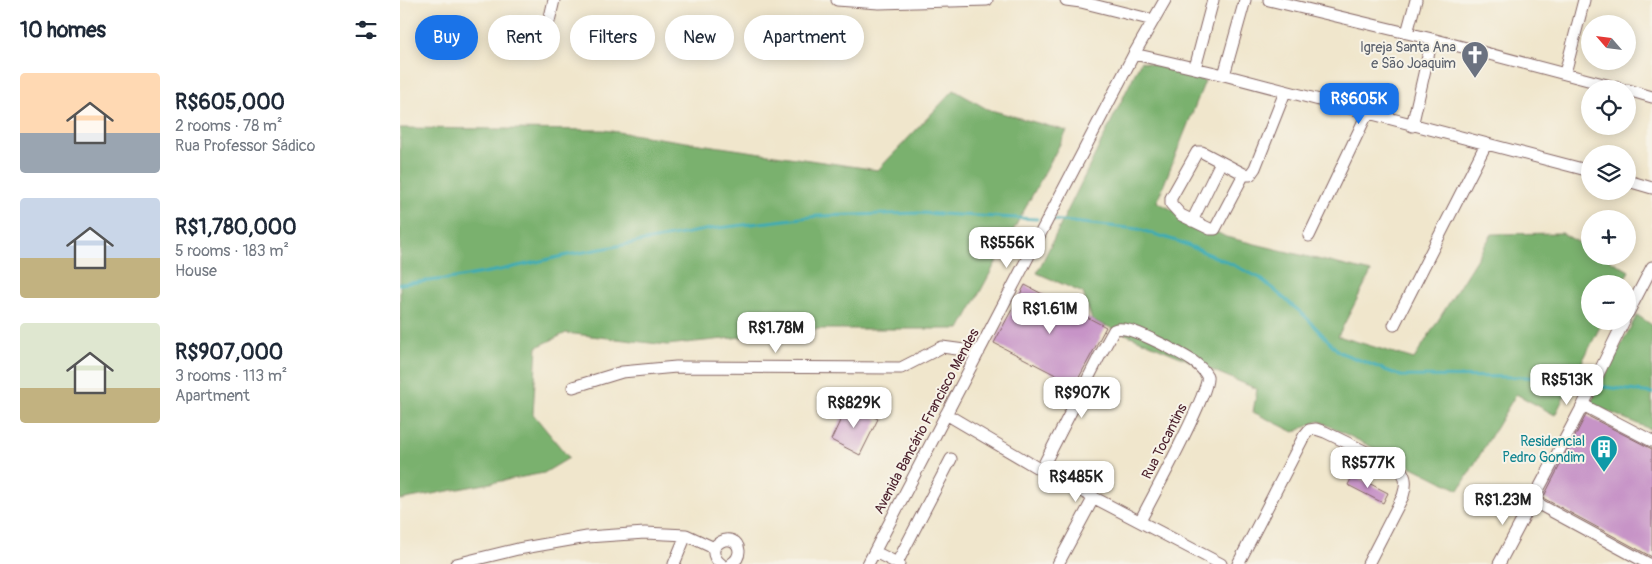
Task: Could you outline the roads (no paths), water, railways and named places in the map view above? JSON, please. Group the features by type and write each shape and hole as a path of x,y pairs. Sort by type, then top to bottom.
{"street":[{"path":"550,15 554,0"},
{"path":"837,0 879,3 987,0"},
{"path":"1066,0 1153,20"},
{"name":"Avenida Bancário Francisco Mendes","path":"868,564 1134,54 1165,0"},
{"path":"1196,68 1212,0"},
{"path":"1224,75 1245,0"},
{"path":"1269,0 1408,33 1590,80"},
{"path":"1408,33 1416,0"},
{"path":"1565,73 1584,0"},
{"path":"1412,126 1432,39"},
{"path":"1134,54 1224,75 1581,170"},
{"path":"1244,174 1215,229 1210,229 1181,215 1171,204 1172,198 1197,152 1202,152 1244,174 1250,175 1255,168 1285,92"},
{"path":"1636,92 1652,97"},
{"path":"1309,236 1367,114"},
{"path":"1394,325 1486,144"},
{"path":"1192,221 1221,162"},
{"path":"1636,183 1652,188"},
{"path":"1636,298 1652,267"},
{"name":"Rua Tocantins","path":"1041,470 1099,356 1116,328 1123,328 1154,340 1187,358 1207,375 1208,380 1201,402 1140,522"},
{"path":"1499,564 1531,500 1583,405 1620,330"},
{"path":"573,387 622,372 676,367 901,368 942,347 979,352"},
{"path":"1583,405 1652,441"},
{"path":"946,414 1041,470 1221,564"},
{"path":"1238,564 1299,445 1309,430 1316,429 1383,460 1401,470 1405,478 1406,487 1396,511 1368,564"},
{"path":"875,552 898,564 951,458"},
{"path":"1059,564 1094,497"},
{"path":"1531,500 1648,564"},
{"path":"456,564 518,548 587,537 645,533 686,535 714,548"},
{"path":"674,564 686,535"},
{"path":"721,564 716,560 714,548 723,540 735,542 738,547 739,554 737,559 731,564"}],"waterway":[{"path":"400,284 455,278 710,229 818,216 920,213 1037,219"},
{"path":"1053,220 1138,229 1180,242 1225,261 1260,278 1305,316 1339,352 1401,376 1526,377 1584,384"},
{"path":"1597,386 1652,393"}],"place":[{"name":"Igreja Santa Ana e São Joaquim","path":"1475,79"},
{"name":"Residencial Pedro Gondim","path":"1604,473"}]}
